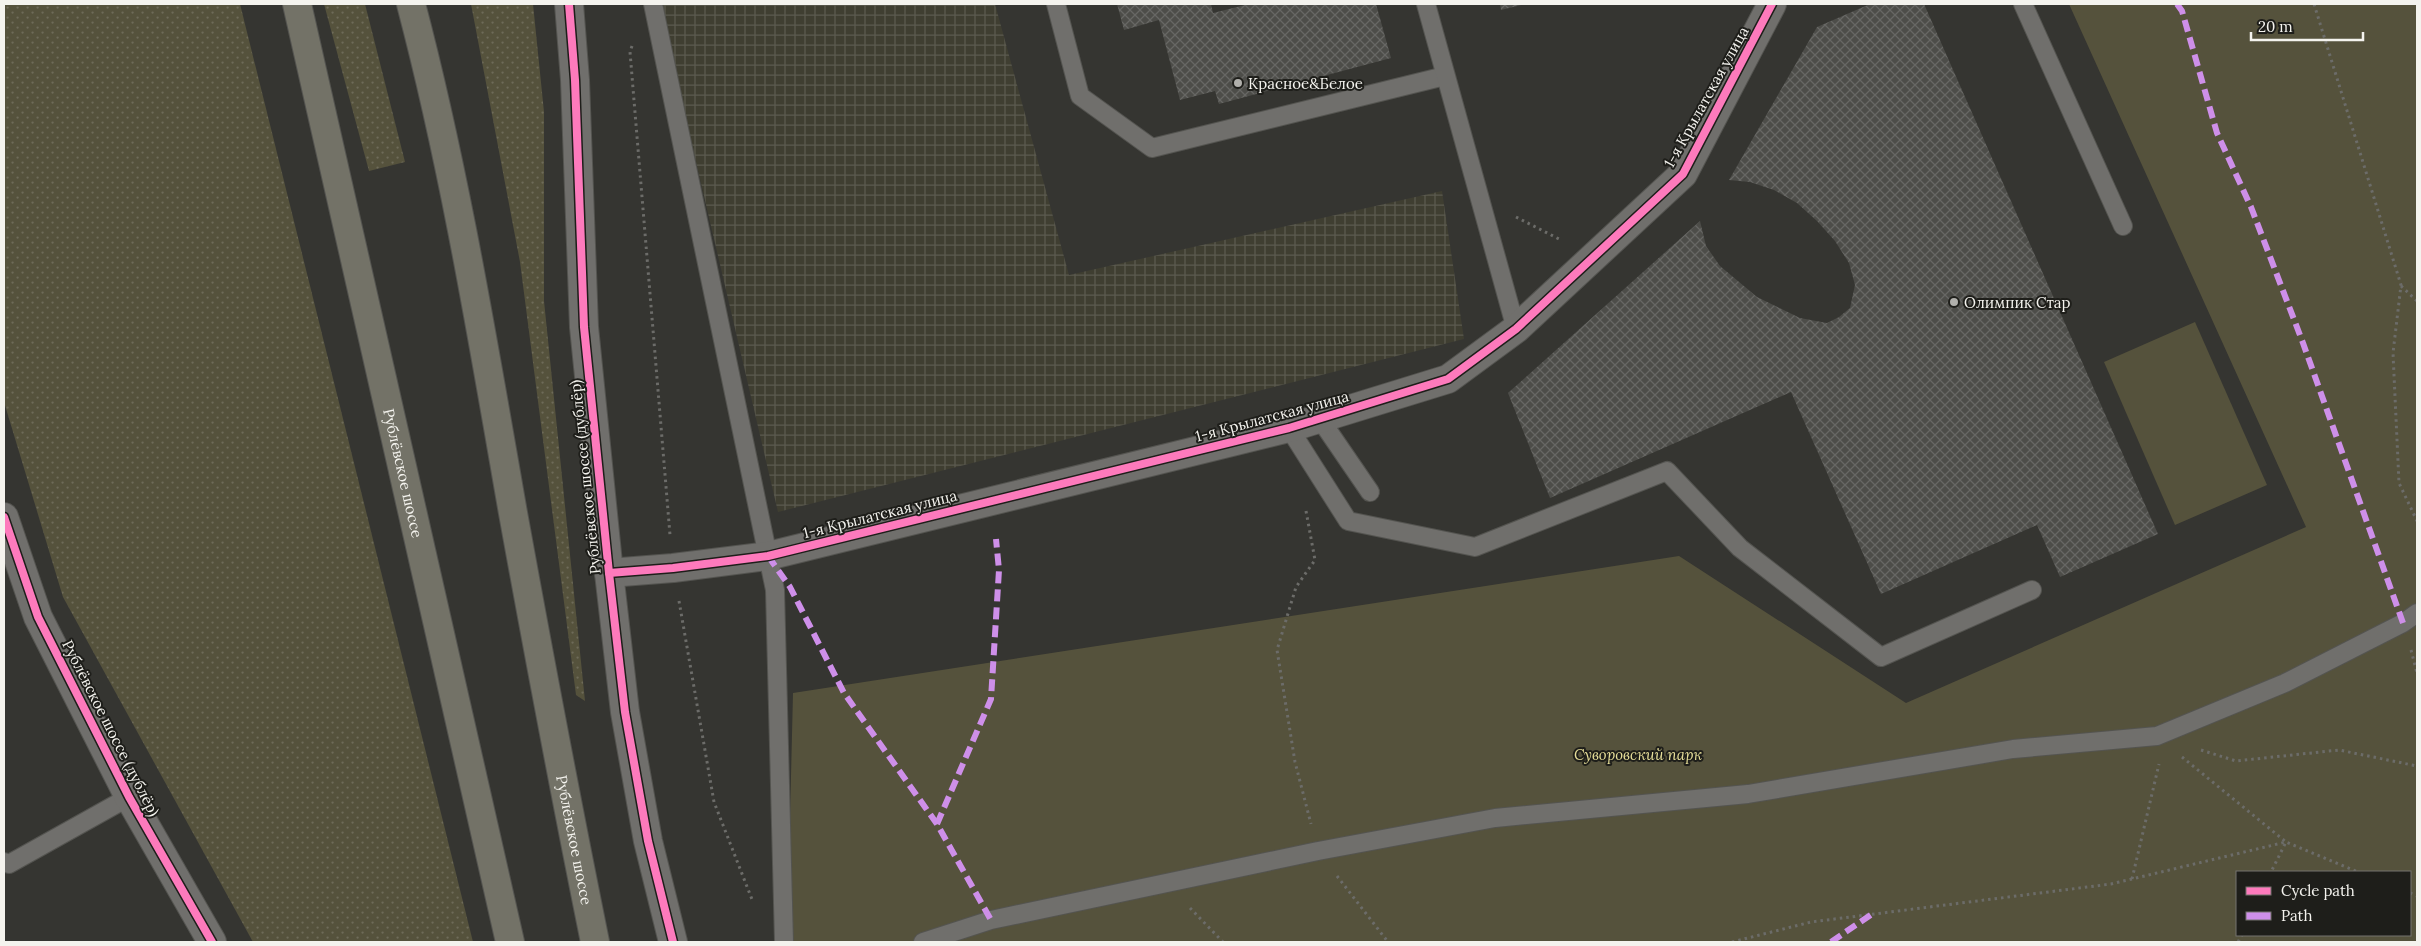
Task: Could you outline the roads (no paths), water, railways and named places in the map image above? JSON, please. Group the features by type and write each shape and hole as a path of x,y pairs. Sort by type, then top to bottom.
{"main road":[{"name":"Рублёвское шоссе","path":"297,4 510,942"},
{"name":"Рублёвское шоссе","path":"411,4 426,60 464,236 549,714 596,942"}],"street":[{"name":"Рублёвское шоссе (дублёр)","path":"568,4 575,80 584,328 609,573 625,712 648,841 673,942"},
{"name":"1-я Крылатская улица","path":"609,573 673,568 768,556 1289,428 1448,379 1516,329 1683,174 1772,4"},
{"name":"Рублёвское шоссе (дублёр)","path":"4,517 38,616 129,797 212,942"}],"lane":[{"path":"653,4 775,590 784,942"},
{"path":"1056,4 1080,96 1152,148 1445,76"},
{"path":"1426,4 1516,329"},
{"path":"2023,4 2123,226"},
{"path":"1320,419 1370,492"},
{"path":"1289,428 1348,521 1475,547 1667,472 1740,548 1881,658 2032,590"},
{"path":"923,942 991,920 1318,851 1495,818 1748,794 2013,748 2161,739 2285,684 2403,623 2417,613"},
{"path":"5,859 129,797"}],"place":[{"name":"Красное&Белое","path":"1238,83"},
{"name":"Олимпик Стар","path":"1954,302"}],"park label":[{"name":"Суворовский парк","path":"1638,754"}]}
